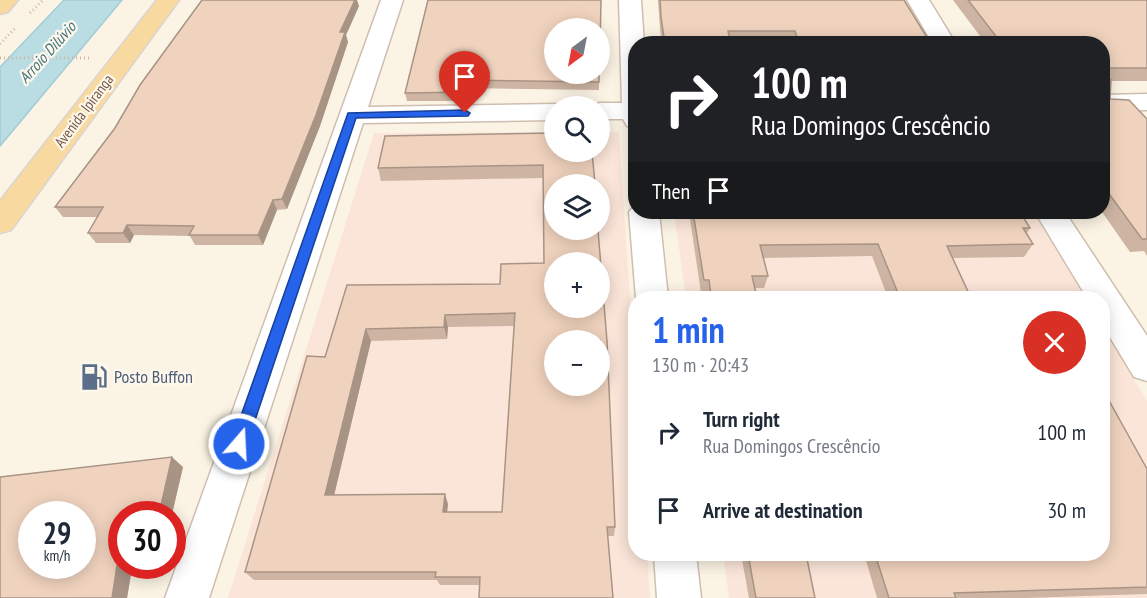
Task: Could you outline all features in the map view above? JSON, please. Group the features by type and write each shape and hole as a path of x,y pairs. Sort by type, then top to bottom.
{"main road":[{"path":"0,7 7,0"},
{"name":"Avenida Ipiranga","path":"0,222 168,0"}],"street":[{"path":"187,598 392,0"},
{"path":"630,0 632,36"},
{"path":"918,0 940,36"},
{"path":"1110,103 1147,102"},
{"path":"352,115 544,112"},
{"path":"610,112 628,113"},
{"path":"645,219 651,291"},
{"path":"1054,219 1100,291"},
{"path":"1110,307 1147,366"},
{"path":"676,561 679,598"}],"path":[{"path":"0,58 82,58"}],"shaded area":[{"path":"544,132 544,162 610,162 610,132 619,132 630,291 628,561 647,561 650,598 228,598 374,133"},
{"path":"675,219 1037,219 1081,291 685,291"},
{"path":"1110,339 1147,401 1147,598 729,598 724,561 1110,561"}],"water":[{"name":"Arroio Dilúvio","path":"64,0 122,0 0,146 0,67"}],"building":[{"path":"202,0 355,0 340,32 345,32 316,115 282,199 273,200 258,235 189,235 194,226 127,225 123,233 88,233 103,207 55,207 115,128 140,85"},
{"path":"428,0 601,0 601,18 544,18 544,81 465,80 466,92 405,93"},
{"path":"660,0 904,0 926,36 797,36 795,31 728,31 729,36 664,36"},
{"path":"968,0 1147,0 1147,68 1110,68 1110,36 996,36"},
{"path":"1110,99 1129,100 1147,119 1147,239 1142,239 1110,195"},
{"path":"544,133 544,162 593,162 594,174 544,174 544,240 599,240 600,252 544,252 544,263 543,165 378,168 385,136"},
{"path":"694,219 1024,219 1030,228 1023,228 1033,244 947,246 968,291 897,291 878,244 760,245 768,276 752,276 755,291 710,291 709,280 704,280"},
{"path":"544,263 544,318 605,318 606,330 544,330 544,396 609,396 615,527 607,527 613,598 479,598 480,577 435,577 436,572 245,572 307,356 325,357 347,285 500,284 501,264","holes":["515,313 502,512 443,512 445,494 325,495 366,329 444,327 445,315"]},
{"path":"1110,402 1147,469 1147,587 954,593 956,598 889,598 877,561 1110,561"},
{"path":"172,457 162,501 108,501 108,579 115,579 112,598 0,598 0,477"},
{"path":"749,561 807,561 815,598 756,598"}],"place":[{"name":"Posto Buffon","path":"94,377"}],"route":[{"path":"239,444 352,115 465,113"}]}
